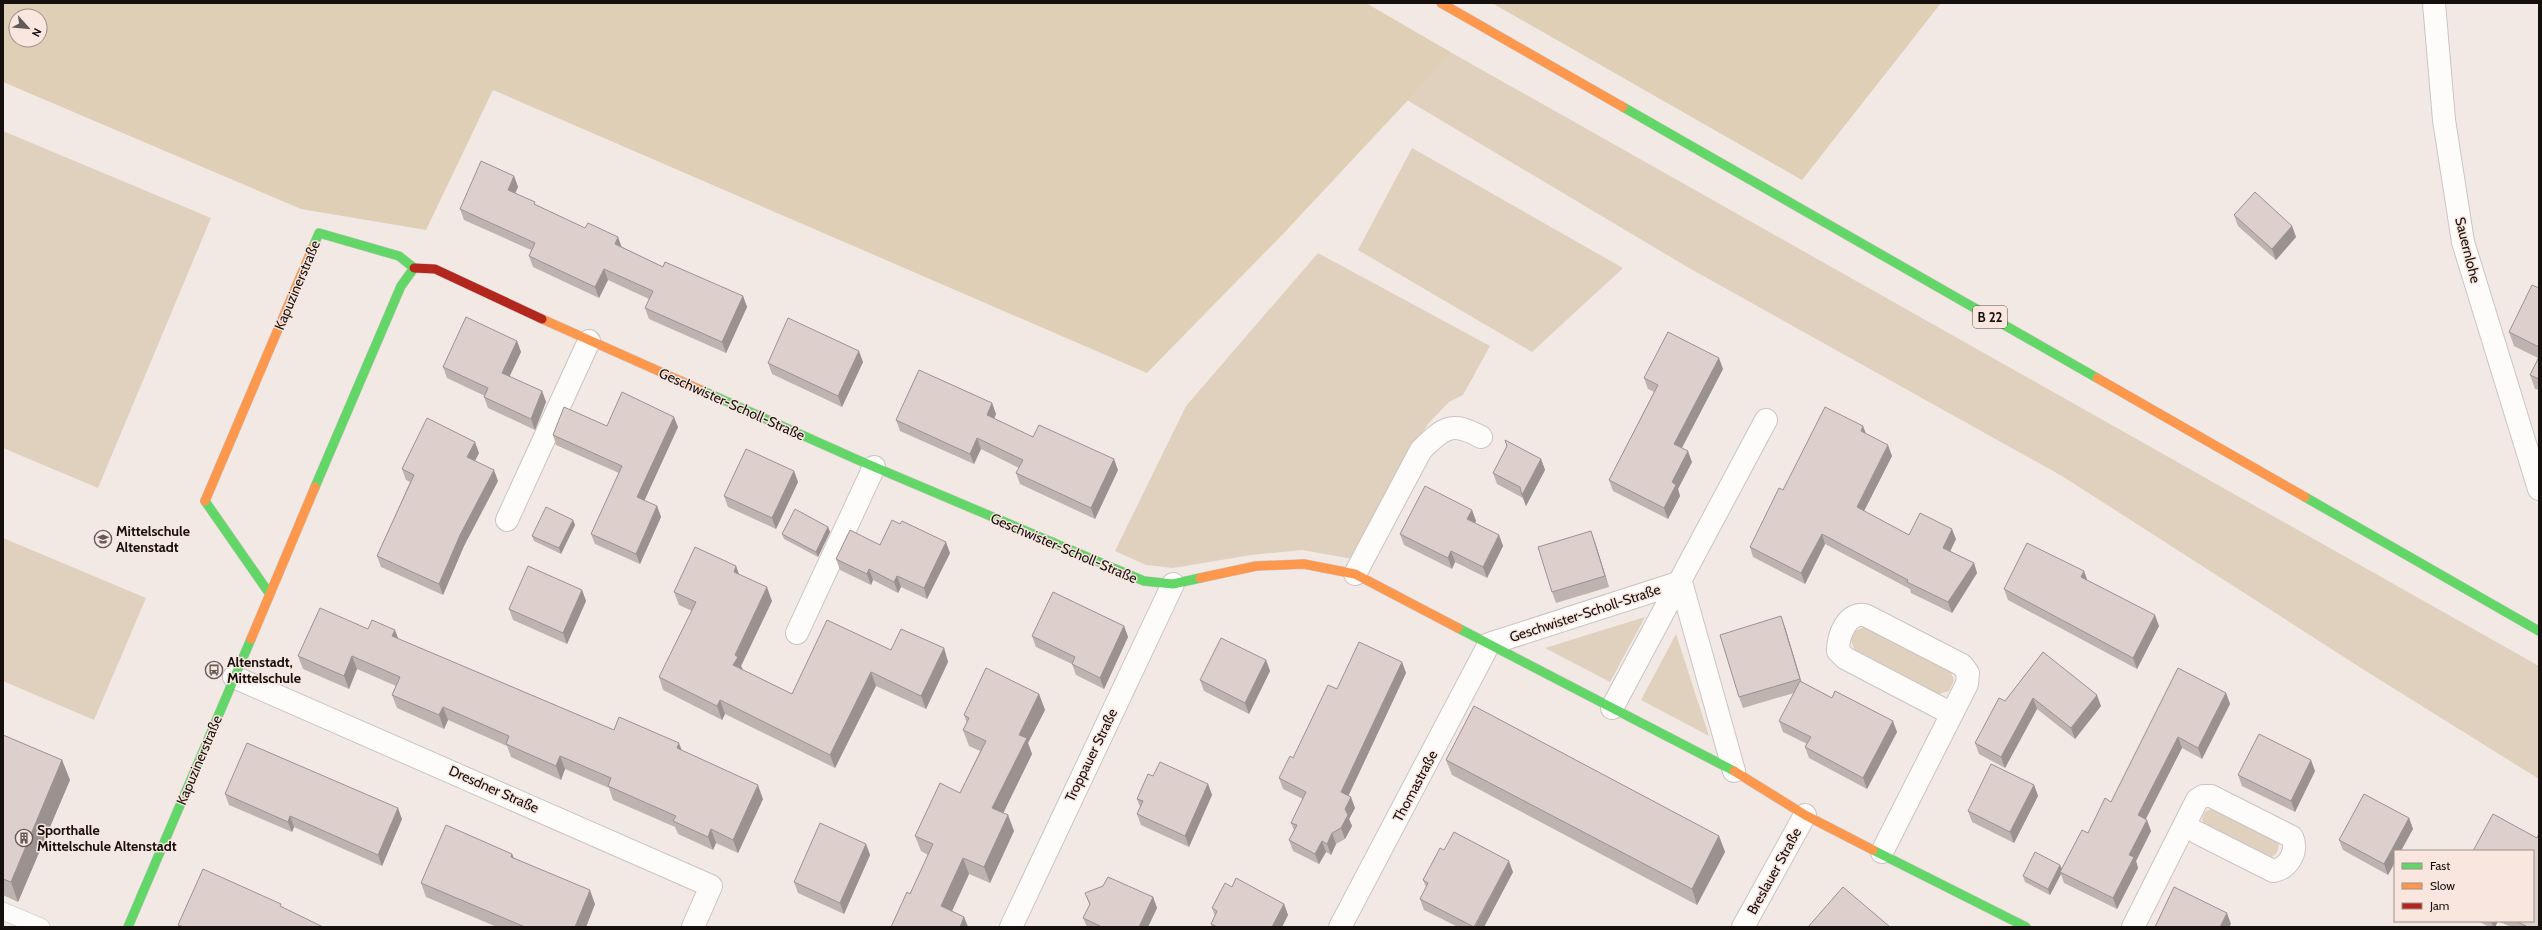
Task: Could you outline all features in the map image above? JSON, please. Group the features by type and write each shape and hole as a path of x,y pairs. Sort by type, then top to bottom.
{"street":[{"name":"B 22","path":"1441,3 2539,631"},
{"name":"Sauernlohe","path":"2434,3 2444,120 2463,242 2539,489"},
{"name":"Kapuzinerstraße","path":"128,927 400,286 414,268 399,256 319,233 204,500 269,593"},
{"name":"Geschwister-Scholl-Straße","path":"414,268 435,269 589,340 874,467 1144,581 1173,584 1256,566 1304,564 1355,574 1734,771 1805,815 1882,852 2026,927"},
{"path":"507,520 589,340"},
{"name":"Geschwister-Scholl-Straße","path":"1612,708 1681,582 1766,420"},
{"path":"1355,574 1421,450 1435,436 1456,426 1466,429 1481,437"},
{"path":"797,633 874,467"},
{"name":"Geschwister-Scholl-Straße","path":"1489,644 1681,582"},
{"path":"1681,582 1734,771"},
{"name":"Troppauer Straße","path":"1011,927 1173,584"},
{"path":"1882,852 1952,714 1967,684 1968,673 1962,665 1865,615 1857,614 1849,618 1838,641 1838,651 1845,658 1952,714"},
{"name":"Thomastraße","path":"1340,927 1489,644"},
{"name":"Dresdner Straße","path":"234,677 712,886 693,927"},
{"path":"2133,927 2197,800 2203,796 2211,796 2292,837 2295,843 2294,851 2286,866 2280,870 2272,871 2184,826"},
{"name":"Breslauer Straße","path":"1743,927 1805,815"}],"lane":[{"path":"3,912 41,927"}],"shaded area":[{"path":"3,3 1366,3 1452,53 1283,234 1147,373 493,90 426,230 301,209 3,82"},
{"path":"1492,3 1941,3 1802,180"},
{"path":"1452,53 2539,666 2539,779 2361,668 2062,476 1689,268 1407,100"},
{"path":"3,131 211,218 98,488 3,448"},
{"path":"1412,148 1623,268 1532,352 1358,250"},
{"path":"1318,253 1490,346 1463,395 1449,402 1428,424 1410,451 1353,559 1302,550 1251,555 1173,568 1146,565 1115,551 1186,406"},
{"path":"3,538 146,598 94,720 3,681"},
{"path":"1645,617 1610,682 1545,648"},
{"path":"1864,627 1951,672 1954,681 1949,691 1939,694 1854,649 1851,640 1855,631"},
{"path":"1676,634 1709,736 1641,700"},
{"path":"2214,808 2278,841 2278,849 2275,855 2270,858 2204,825 2202,818 2206,811"}],"building":[{"path":"481,161 514,176 508,190 535,202 534,204 585,228 588,223 618,237 615,244 663,267 665,262 743,296 722,342 645,308 653,291 604,269 595,287 529,256 535,243 460,209"},
{"path":"2255,192 2292,226 2272,249 2234,215"},
{"path":"2532,285 2539,288 2539,347 2509,332"},
{"path":"466,317 517,341 502,373 542,391 531,419 484,397 488,388 443,367"},
{"path":"788,318 859,351 838,396 768,363"},
{"path":"1668,332 1719,358 1674,444 1688,451 1672,482 1676,485 1664,508 1609,480 1658,385 1644,378"},
{"path":"2539,357 2539,379 2530,375"},
{"path":"919,370 992,403 987,415 1033,437 1039,425 1114,459 1091,508 1016,473 1023,460 977,438 970,454 896,420"},
{"path":"622,392 674,417 637,497 657,506 636,554 591,534 622,466 553,435 564,407 607,426"},
{"path":"1825,407 1863,426 1861,431 1888,445 1857,507 1909,535 1920,513 1952,529 1943,548 1974,563 1948,602 1907,582 1908,580 1822,534 1801,573 1750,547 1779,488 1783,490"},
{"path":"427,418 475,442 467,457 494,470 460,535 439,584 377,556 414,475 402,469"},
{"path":"1505,440 1541,459 1522,495 1520,487 1493,473 1507,446"},
{"path":"746,449 794,471 772,518 724,496"},
{"path":"1425,486 1472,510 1467,519 1499,535 1483,567 1451,551 1448,558 1400,534"},
{"path":"546,507 573,520 559,548 532,536"},
{"path":"795,509 828,527 816,552 782,534"},
{"path":"892,520 900,524 902,521 946,542 924,588 897,576 894,582 869,569 867,574 836,559 850,530 880,545"},
{"path":"1591,531 1605,576 1552,592 1538,547"},
{"path":"2027,543 2084,571 2081,577 2155,615 2133,658 2004,589"},
{"path":"695,547 736,566 734,572 767,587 735,655 738,657 733,665 792,694 827,620 891,650 901,629 944,648 921,696 871,672 830,755 720,700 717,706 659,677 696,602 674,592"},
{"path":"528,566 582,590 563,633 509,609"},
{"path":"1053,592 1124,626 1100,678 1072,664 1075,657 1032,636"},
{"path":"320,608 368,629 372,620 395,630 392,636 614,730 619,717 679,743 677,748 758,785 733,840 711,829 708,837 673,821 676,816 608,786 611,778 560,756 556,766 506,744 509,736 443,707 439,715 392,695 400,677 352,656 344,676 298,656"},
{"path":"1781,616 1800,679 1739,697 1720,635"},
{"path":"1221,638 1266,660 1245,703 1200,680"},
{"path":"1359,642 1402,662 1341,792 1351,797 1345,809 1348,815 1341,828 1332,833 1327,844 1322,841 1315,854 1289,840 1297,825 1291,823 1306,792 1279,778 1290,756 1293,758 1328,685 1337,689"},
{"path":"2043,652 2097,695 2071,728 2033,698 2001,757 1975,743 1999,698 2005,701"},
{"path":"986,668 1039,694 1019,735 1027,738 992,808 1008,815 984,867 963,858 941,906 964,917 960,927 891,927 907,892 910,894 933,844 915,836 940,783 960,793 986,741 963,730 969,718 964,715"},
{"path":"2178,668 2226,693 2198,748 2178,737 2138,815 2147,820 2129,855 2134,857 2113,898 2060,872 2082,830 2088,833 2105,798 2111,802"},
{"path":"1800,681 1832,698 1835,691 1893,721 1863,778 1805,747 1811,737 1779,721"},
{"path":"1474,706 1719,836 1692,889 1446,760"},
{"path":"2259,734 2311,760 2291,801 2238,775"},
{"name":"Sporthalle Mittelschule Altenstadt","path":"3,735 62,760 11,882 3,879"},
{"path":"247,743 398,808 378,855 290,816 288,822 225,794"},
{"path":"1160,762 1208,784 1185,836 1137,814 1143,801 1137,799 1148,774 1153,776"},
{"path":"1991,764 2034,785 2010,832 1968,811"},
{"path":"2364,794 2409,818 2384,864 2339,840"},
{"path":"2493,814 2537,838 2539,834 2539,927 2528,927 2518,922 2534,922 2534,850 2474,850"},
{"path":"820,823 866,844 840,903 794,882"},
{"path":"446,825 512,854 511,857 590,890 575,927 525,927 421,883"},
{"path":"1454,832 1509,861 1474,927 1420,899 1428,883 1423,880 1440,848 1444,850"},
{"path":"2035,852 2060,865 2048,889 2023,876"},
{"path":"203,869 281,904 280,906 323,927 184,927 178,925"},
{"path":"1108,877 1153,897 1139,927 1102,927 1083,918 1090,904 1085,893 1103,886"},
{"path":"1236,878 1284,904 1272,927 1217,927 1211,924 1217,911 1212,908 1225,883 1232,887"},
{"path":"1843,887 1890,927 1808,927"},
{"path":"2174,887 2227,913 2220,927 2155,927"}],"traffic: fast":[{"path":"1623,107 2097,378"},
{"path":"313,247 319,233 399,256 414,268 401,286 315,487"},
{"path":"701,390 858,460 1144,581 1173,584 1200,578"},
{"path":"2305,497 2539,631"},
{"path":"205,501 269,593"},
{"path":"1458,628 1734,771"},
{"path":"128,927 251,639"},
{"path":"1873,850 2026,927"}],"traffic: slow":[{"path":"1441,3 1623,107"},
{"path":"205,501 313,247"},
{"path":"542,319 701,390"},
{"path":"2097,378 2305,497"},
{"path":"251,639 315,487"},
{"path":"1200,578 1256,566 1304,564 1355,574 1458,628"},
{"path":"1734,771 1805,815 1873,850"}],"traffic: jam":[{"path":"414,268 435,269 542,319"}],"place":[{"name":"Mittelschule Altenstadt","path":"103,539"},
{"name":"Altenstadt, Mittelschule","path":"214,670"},
{"name":"Sporthalle Mittelschule Altenstadt","path":"24,838"}]}
